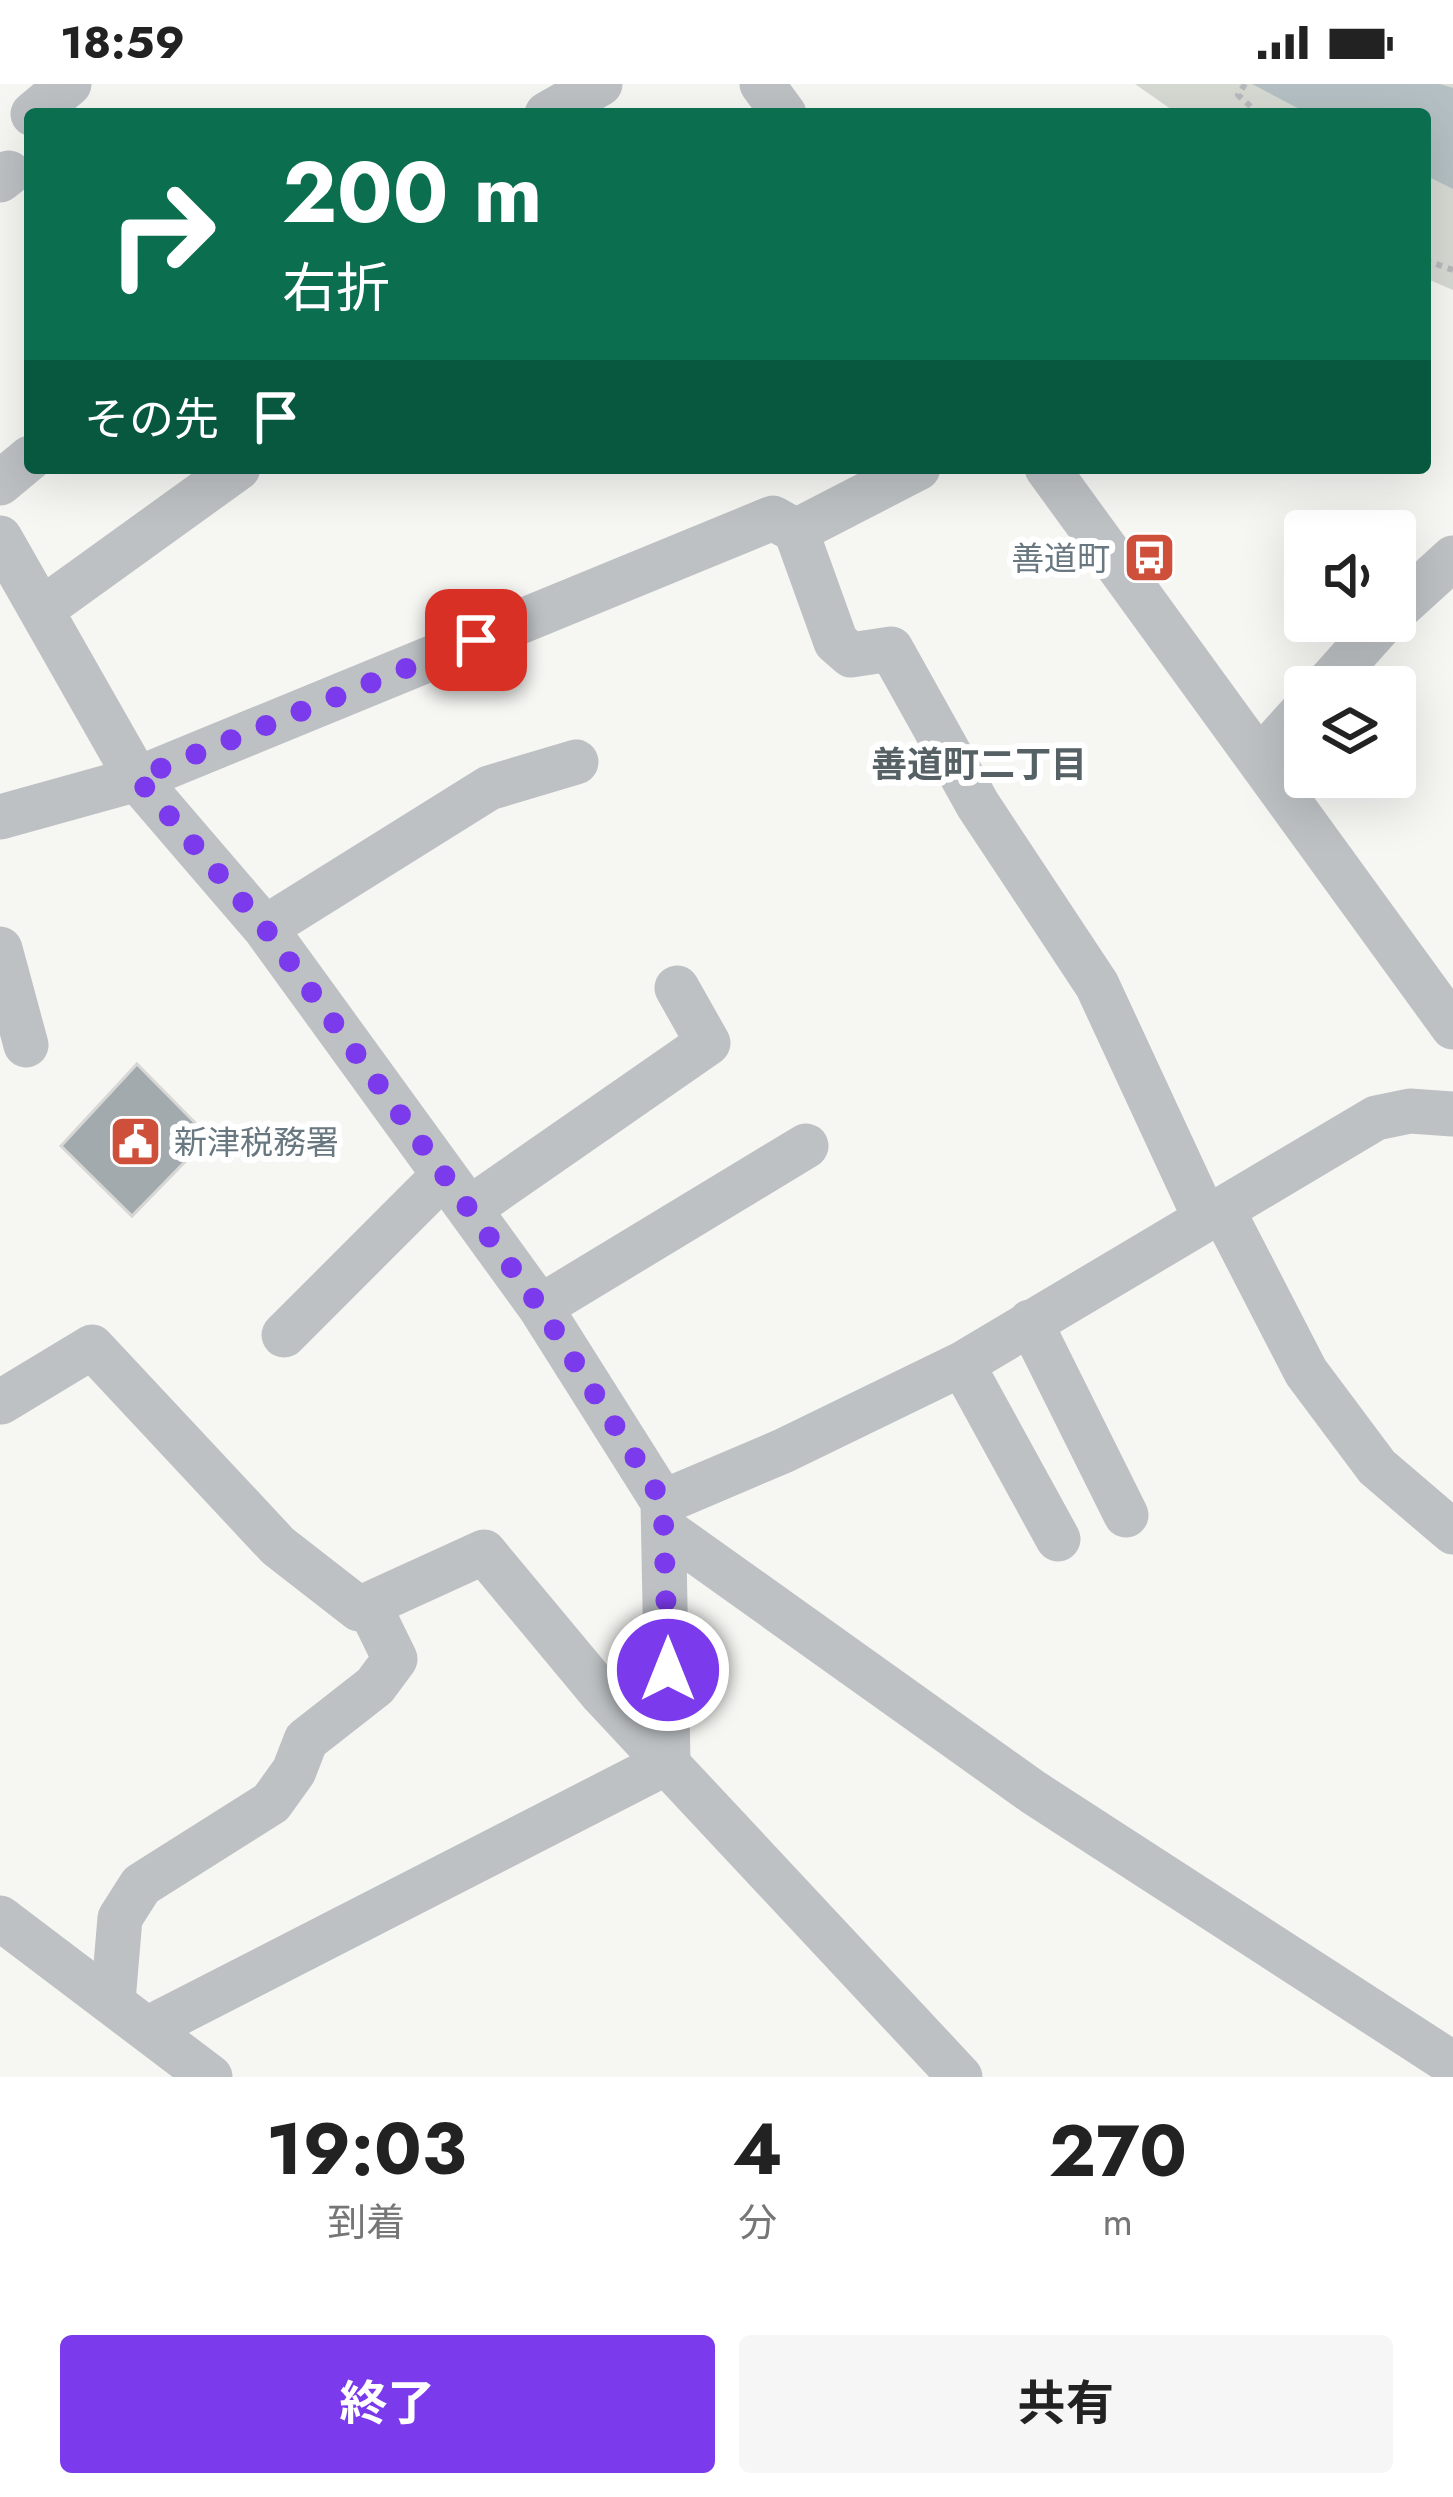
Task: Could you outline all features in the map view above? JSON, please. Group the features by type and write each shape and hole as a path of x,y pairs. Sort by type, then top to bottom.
{"street":[{"path":"48,108 69,84"},
{"path":"558,108 600,84"},
{"path":"0,483 24,463"},
{"path":"40,610 230,474"},
{"path":"796,531 906,474"},
{"path":"1051,474 1453,1027"},
{"path":"0,817 137,778 773,518 796,531 836,642 851,656 891,649 978,805 1097,986 1214,1215 1306,1372 1377,1467 1453,1532"},
{"path":"0,538 137,778 265,928 540,1307 665,1517 1034,1792 1453,2064"},
{"path":"1416,592 1453,558"},
{"path":"1343,666 1365,642"},
{"path":"1261,758 1284,732"},
{"path":"265,928 489,788 576,762"},
{"path":"0,950 26,1045"},
{"path":"284,1335 456,1193 708,1043 677,988"},
{"path":"665,1517 962,1364 1376,1118 1410,1111 1453,1114"},
{"path":"540,1307 806,1146"},
{"path":"1030,1322 1126,1515"},
{"path":"1,1402 92,1347 278,1546 359,1609 370,1608 394,1592 484,1552 603,1695 960,2077"},
{"path":"962,1364 1058,1539"},
{"path":"665,1517 668,1762"},
{"path":"131,2015 120,1918 141,1885 271,1803 294,1772 306,1740 375,1686 395,1658 370,1608"},
{"path":"131,2015 668,1762"},
{"path":"0,1918 210,2077"}],"path":[{"path":"1245,84 1238,95 1252,108"}],"shaded area":[{"path":"1135,84 1453,84 1453,290 1431,281 1431,108 1169,108"},
{"path":"1252,84 1440,84 1453,88 1453,189 1431,178 1431,108 1298,108"}],"building":[{"name":"新津税務署","path":"137,1064 209,1137 132,1216 61,1146"}],"place":[{"name":"善道町","path":"1149,558"},
{"name":"新津税務署","path":"135,1142"}],"district":[{"name":"善道町二丁目","path":"979,764"}],"route":[{"path":"476,640 137,778 265,928 442,1177 470,1209 540,1307 663,1502 668,1670"}]}
